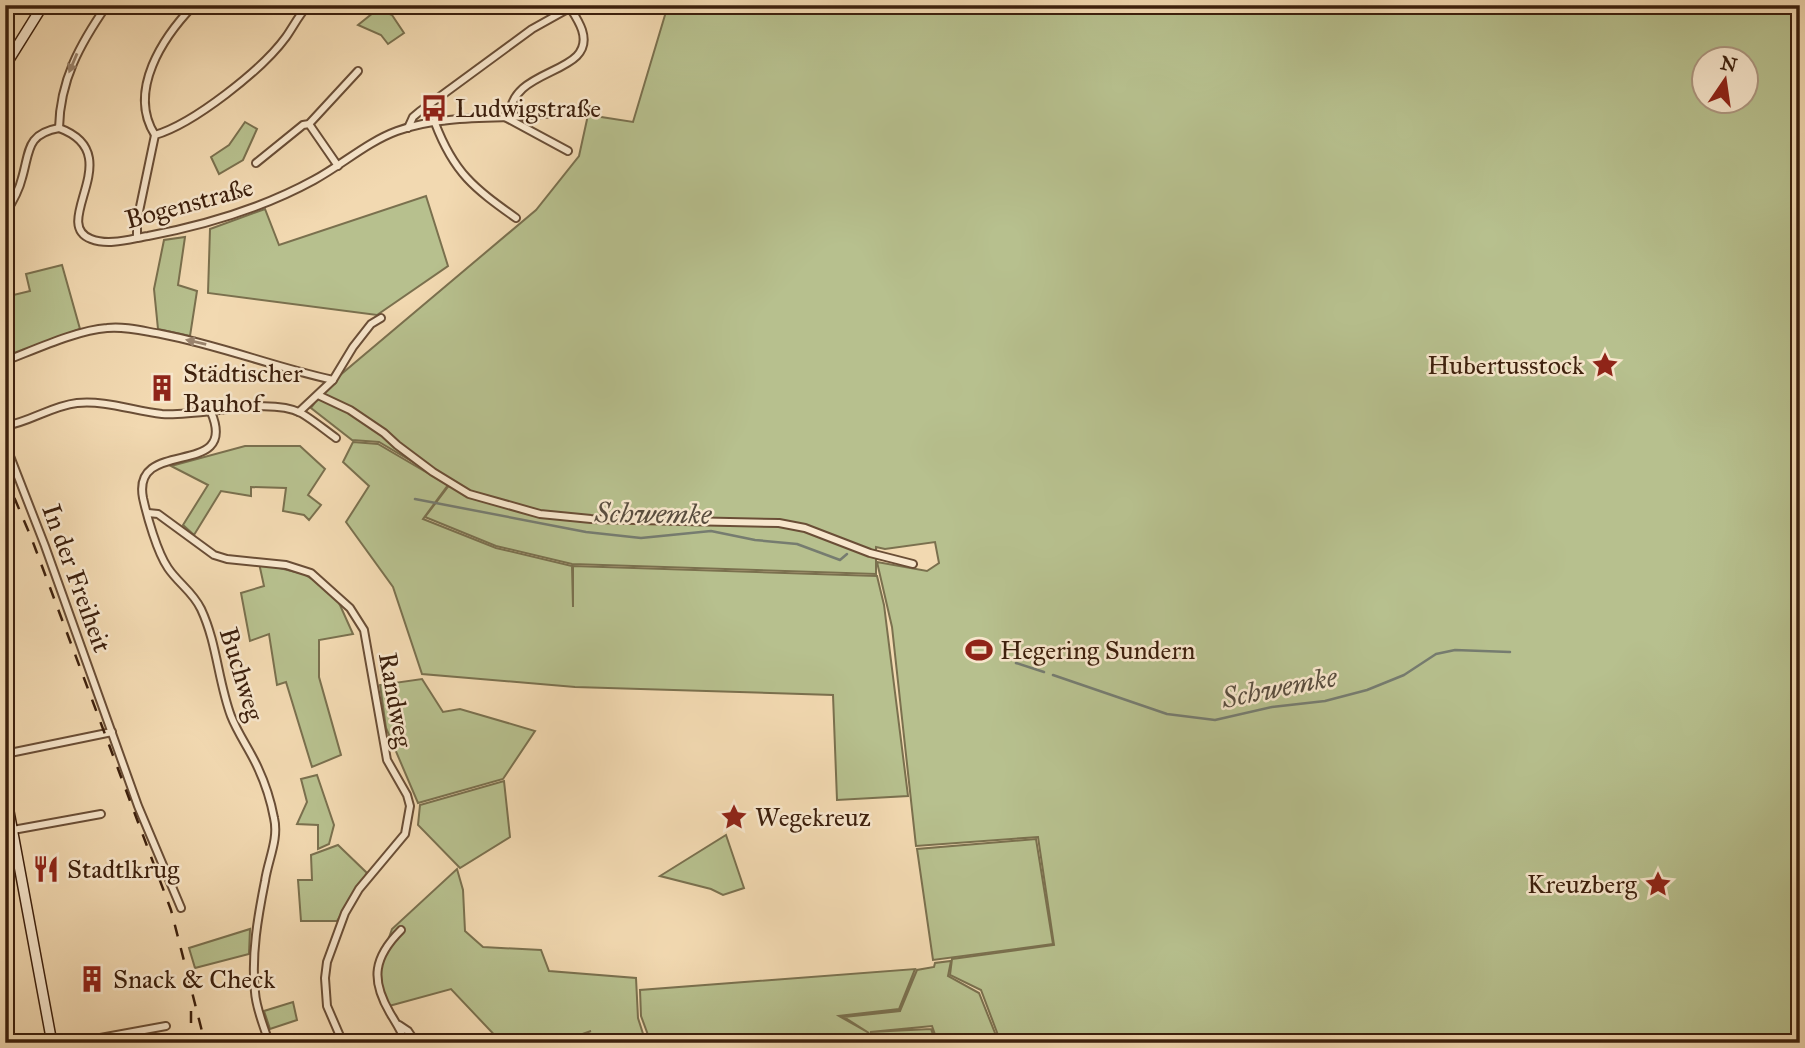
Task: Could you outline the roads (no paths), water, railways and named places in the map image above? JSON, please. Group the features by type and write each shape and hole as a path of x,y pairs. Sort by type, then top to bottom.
{"main road":[{"path":"5,66 43,5"},
{"path":"5,790 52,1043"}],"street":[{"path":"5,214 22,178 32,142 38,135 60,128 65,80 84,37 107,5"},
{"path":"136,238 137,221 155,135 146,119 147,80 167,37 194,5"},
{"path":"155,135 188,122 230,89 272,52 307,5"},
{"path":"408,128 413,117 491,58 571,6 583,34 580,51 569,64 520,89 507,117"},
{"name":"Bogenstraße","path":"256,163 303,125 309,124 358,71"},
{"name":"Bogenstraße","path":"60,128 79,138 90,159 90,177 80,205 78,222 82,232 89,238 114,242 207,223 271,202 316,180 396,131 461,118 507,117 587,109"},
{"name":"Bogenstraße","path":"507,117 568,151"},
{"path":"435,123 445,150 458,169 475,188 516,218"},
{"path":"309,124 338,166"},
{"path":"299,412 332,380 371,324 381,318"},
{"path":"5,361 78,335 104,328 122,328 209,344 300,373 332,380"},
{"path":"318,395 350,410 433,472 468,494 540,514 591,519 779,523 805,528 870,553 914,564"},
{"path":"5,426 20,424 61,406 77,403 95,403 164,414 250,407 299,412 336,438"},
{"name":"Buchweg","path":"211,412 218,429 211,446 155,466 146,475 142,491 166,566 202,611 231,717 258,769 275,821 276,836 261,904 254,968 256,998 269,1043"},
{"name":"In der Freiheit","path":"5,437 138,806 181,908"},
{"name":"Randweg","path":"148,513 158,514 214,555 227,559 286,565 311,573 342,600 363,626 387,760 408,795 410,810 402,839 390,855 370,873 345,913 327,962 327,1006 343,1043"},
{"path":"5,754 111,732"},
{"path":"13,830 101,814"},
{"path":"401,930 384,947 377,968 381,994 406,1043"},
{"path":"397,1024 408,1031 416,1043"},
{"path":"73,1043 166,1026"}],"waterway":[{"name":"Schwemke","path":"415,499 586,532 641,538 711,531 755,540 797,544 840,560 847,554"},
{"name":"Schwemke","path":"1053,675 1167,714 1215,720 1272,707 1325,701 1367,690 1404,675 1436,654 1455,650 1510,652"},
{"name":"Schwemke","path":"1016,663 1044,672"}],"railway":[{"path":"5,476 31,537 171,910 205,1043"},
{"path":"191,1011 191,1043"}],"place":[{"name":"Ludwigstraße","path":"434,108"},
{"name":"Hubertusstock","path":"1605,365"},
{"name":"Städtischer Bauhof","path":"162,388"},
{"name":"Hegering Sundern","path":"979,650"},
{"name":"Wegekreuz","path":"734,817"},
{"name":"Stadtlkrug","path":"46,869"},
{"name":"Kreuzberg","path":"1658,884"},
{"name":"Snack & Check","path":"92,979"}]}
